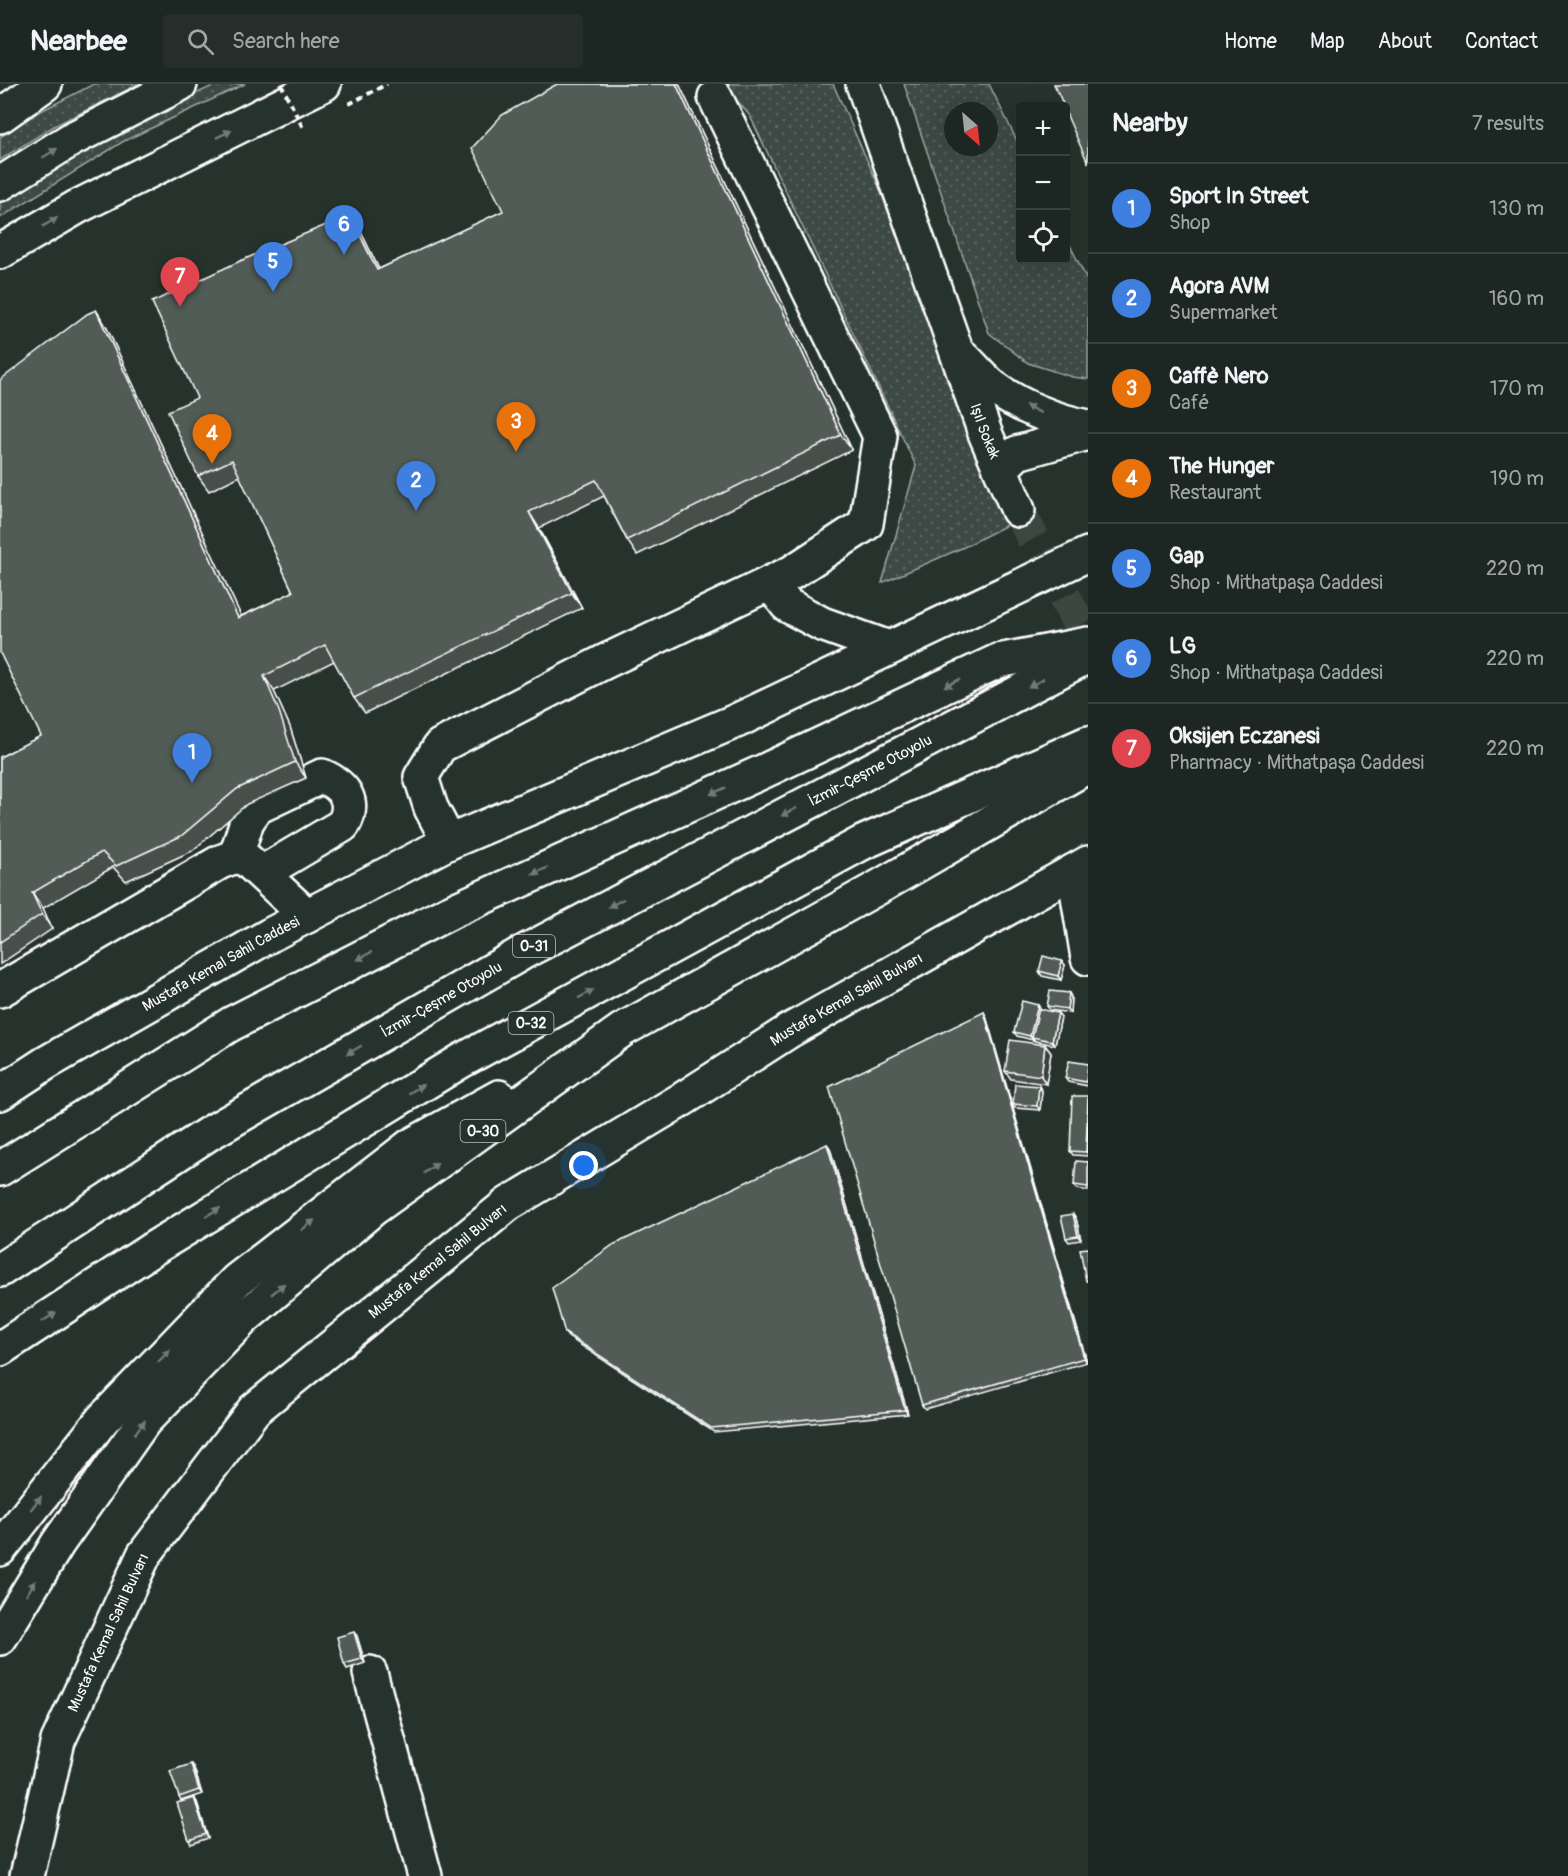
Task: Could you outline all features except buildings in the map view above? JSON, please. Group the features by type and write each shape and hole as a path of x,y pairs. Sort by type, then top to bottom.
{"main road":[{"path":"0,116 45,84"},
{"path":"0,184 72,139 180,84"},
{"path":"0,252 77,207 324,84"},
{"name":"Işıl Sokak","path":"863,84 985,433 1018,510"},
{"path":"715,98 880,436 866,524 791,573 604,662 440,746 421,777 431,808 449,842 736,721 1086,554"},
{"path":"956,350 992,386 1035,411 1065,423 1088,427"},
{"path":"1001,469 1017,453 1088,434"},
{"path":"770,583 787,605 822,624 890,648"},
{"path":"0,1169 231,1024 450,912 762,772 998,661 1088,644"},
{"name":"İzmir-Çeşme Otoyolu","path":"0,1270 208,1134 522,953 1088,656"},
{"name":"O-32","path":"0,1349 154,1248 461,1062 862,843 1088,743"},
{"name":"O-30","path":"0,1638 58,1543 144,1421 244,1318 375,1208 622,1030 879,887 1088,766"},
{"name":"Mustafa Kemal Sahil Caddesi","path":"0,1093 57,1057 307,916 449,842"},
{"path":"0,990 220,862 249,864 307,916"},
{"path":"1081,867 1088,958"},
{"name":"Mustafa Kemal Sahil Bulvarı","path":"27,1876 58,1741 144,1555 254,1410 508,1204 683,1099 789,1031 1081,867"},
{"path":"0,1549 102,1420 237,1280 410,1146 622,1030"},
{"path":"370,1673 425,1876"}],"path":[{"path":"281,84 304,130"},
{"path":"354,101 387,84"}],"shaded area":[{"path":"94,84 139,84 54,126 0,160 0,137 37,113"},
{"path":"217,84 245,84 124,141 0,218 0,202 83,146"},
{"path":"723,84 833,84 879,187 955,389 1013,522 964,547 882,583 916,466 750,116"},
{"path":"904,84 989,84 998,102 944,102 944,156 998,156 998,102 1016,139 1016,264 1070,264 1070,245 1088,282 1088,379 1072,377 1028,363 989,333"}],"tunnel":[{"path":"1018,510 1088,641"}],"place":[{"name":"LG","path":"344,255"},
{"name":"Gap","path":"273,292"},
{"name":"Oksijen Eczanesi","path":"180,307"},
{"name":"Caffè Nero","path":"516,452"},
{"name":"The Hunger","path":"212,464"},
{"name":"Agora AVM","path":"416,511"},
{"name":"Sport In Street","path":"192,783"}]}
